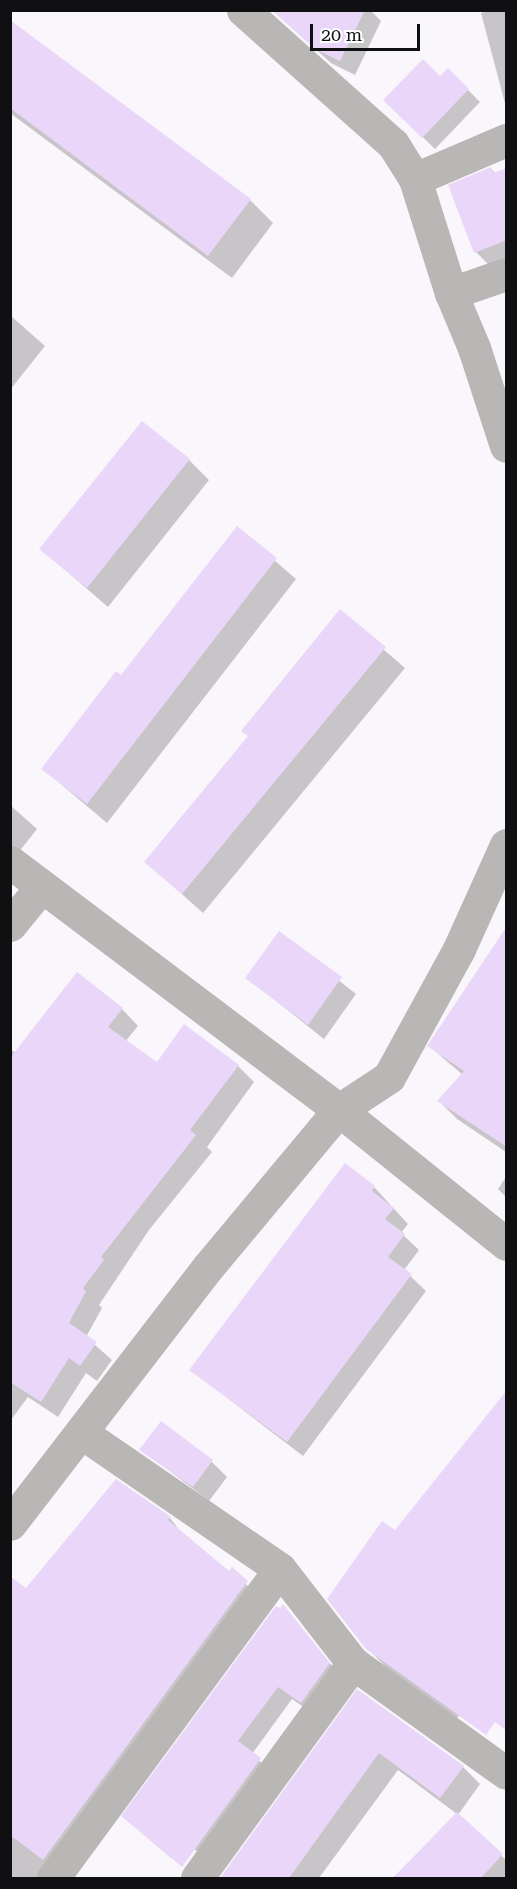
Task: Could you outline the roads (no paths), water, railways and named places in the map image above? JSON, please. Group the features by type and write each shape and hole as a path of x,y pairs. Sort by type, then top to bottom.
{"street":[{"path":"243,10 393,144 415,179 451,293 507,446"},
{"path":"415,179 507,140"},
{"path":"451,293 507,274"},
{"path":"10,1524 208,1267 339,1110 389,1077 459,949 507,845"},
{"path":"10,862 339,1110 507,1244"},
{"path":"10,925 42,886"},
{"path":"82,1433 280,1569 353,1664 507,1773"},
{"path":"53,1878 280,1569"},
{"path":"197,1878 353,1664"}]}
